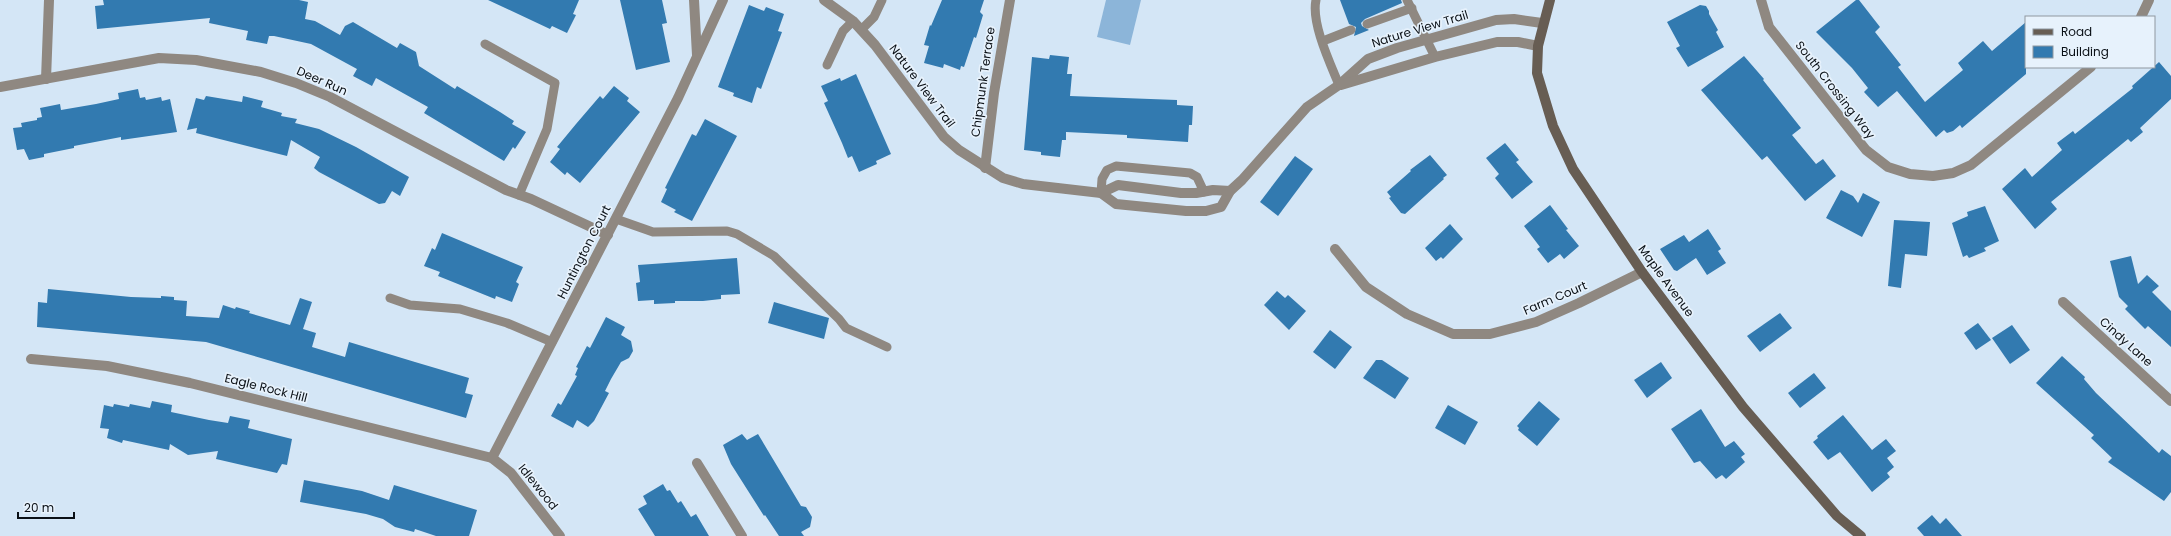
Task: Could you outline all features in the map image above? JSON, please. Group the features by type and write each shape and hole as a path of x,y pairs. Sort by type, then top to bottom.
{"main road":[{"name":"Maple Avenue","path":"1550,0 1542,23 1538,46 1537,73 1553,126 1573,169 1642,272 1743,407 1837,516 1861,536"}],"street":[{"path":"46,79 49,0"},
{"path":"694,0 698,57"},
{"name":"Huntington Court","path":"492,458 616,220 698,57 723,0"},
{"name":"Nature View Trail","path":"824,0 853,21 861,30 944,137 959,150 985,168 1003,178 1023,184 1101,193 1116,204 1206,211 1221,207 1230,191 1247,175 1307,107 1339,85 1368,59 1426,39 1496,20 1514,19 1542,23"},
{"name":"Chipmunk Terrace","path":"985,168 994,93 1010,0"},
{"name":"South Crossing Way","path":"1761,0 1769,27 1866,150 1888,167 1910,174 1933,176 1953,173 1971,165 2090,68"},
{"path":"2141,16 2149,0"},
{"name":"Nature View Trail","path":"1339,85 1435,57 1498,42 1518,42 1538,46"},
{"name":"Deer Run","path":"0,87 159,58 196,60 261,72 296,83 330,97 417,144 519,195 608,235"},
{"name":"Nature View Trail","path":"1101,193 1118,185 1181,193 1230,191"},
{"name":"Farm Court","path":"1335,249 1366,287 1407,314 1453,334 1490,334 1536,322 1642,272"},
{"name":"Cindy Lane","path":"2063,302 2171,401"},
{"name":"Eagle Rock Hill","path":"31,359 107,366 190,383 492,458"},
{"name":"Idlewood","path":"492,458 511,473 560,536"},
{"path":"697,462 742,536"}],"lane":[{"path":"861,30 874,17 882,0"},
{"path":"1316,0 1314,7 1323,42 1339,85"},
{"path":"1407,0 1435,57"},
{"path":"1367,24 1412,8"},
{"path":"827,65 843,31 853,21"},
{"path":"1323,42 1351,30"},
{"path":"485,44 555,83 547,129 519,195"},
{"path":"1101,193 1102,179 1107,170 1116,166 1190,173 1197,177 1204,192"},
{"path":"616,220 653,232 727,231 748,239 774,256 839,318 846,328 888,347"},
{"path":"390,298 410,305 460,309 507,324 552,342"}],"shaded area":[{"path":"1106,0 1141,0 1130,45 1097,37"}],"building":[{"path":"103,0 299,0 308,2 305,19 315,21 340,35 345,26 353,22 397,48 400,43 416,52 419,66 455,89 457,86 500,112 514,121 512,124 526,132 515,149 513,147 504,161 424,113 428,107 376,78 372,86 353,76 357,69 311,44 274,36 269,36 267,44 246,40 248,31 209,23 210,18 97,29 95,6 104,5"},
{"path":"488,0 579,0 573,14 576,15 567,33 552,26 550,29"},
{"path":"620,0 662,0 667,23 662,24 670,62 636,70"},
{"path":"942,0 984,0 980,12 983,15 976,38 974,37 964,67 961,66 960,70 944,64 943,68 924,63 929,46 924,45 930,25 931,26"},
{"path":"1340,0 1401,0 1402,3 1365,19 1361,23 1362,26 1369,30 1354,36 1356,27 1349,24"},
{"path":"1856,0 1859,0 1880,27 1875,32 1901,65 1898,67 1925,102 1963,70 1958,63 1983,41 1992,51 2025,23 2026,74 1962,128 1960,125 1953,131 1947,133 1944,130 1936,137 1897,91 1878,107 1864,92 1868,88 1852,68 1816,32"},
{"path":"749,5 764,11 766,7 784,14 778,31 782,32 761,89 757,87 752,103 733,96 734,93 718,87"},
{"path":"1700,5 1706,6 1709,11 1709,14 1718,30 1716,32 1724,47 1688,67 1676,48 1680,46 1667,22"},
{"path":"1050,55 1069,57 1067,74 1072,74 1070,96 1177,100 1177,105 1193,106 1192,125 1189,125 1188,142 1127,138 1127,135 1066,132 1066,140 1062,140 1060,157 1041,155 1041,152 1024,150 1032,57 1049,59"},
{"path":"1744,56 1764,79 1763,80 1801,128 1792,135 1816,164 1823,159 1836,176 1805,201 1767,156 1762,160 1701,90"},
{"path":"2159,62 2171,76 2171,99 2140,128 2143,132 2131,142 2128,139 2051,202 2057,209 2035,229 2002,189 2025,168 2032,177 2062,150 2057,143 2073,131 2075,134 2133,88 2132,86 2152,68 2155,68 2155,66"},
{"path":"856,74 891,154 876,161 877,164 859,172 852,156 848,158 824,103 828,101 821,86 840,78 841,81"},
{"path":"614,86 629,98 627,101 640,112 580,183 567,172 565,175 550,162 560,149 557,147 576,124 600,96 603,99"},
{"path":"138,89 140,98 145,97 146,100 161,97 162,101 170,99 177,132 121,140 121,137 74,146 74,148 44,154 44,157 29,160 24,149 17,150 13,128 22,127 21,123 37,120 37,118 42,117 40,108 60,104 61,110 96,104 119,99 118,93"},
{"path":"206,96 242,102 243,96 263,101 261,107 282,113 281,116 297,119 295,123 319,129 356,147 409,177 400,196 392,191 385,203 379,204 319,172 314,168 320,157 291,140 287,156 196,133 197,128 187,130 196,98 204,100"},
{"path":"705,119 737,136 692,221 674,212 676,210 661,202 667,189 665,188 692,134 696,136"},
{"path":"1505,143 1519,160 1516,162 1533,182 1512,199 1495,178 1499,174 1486,158"},
{"path":"1430,155 1447,175 1405,214 1401,213 1389,198 1391,197 1387,192 1411,171 1410,170"},
{"path":"1295,156 1313,169 1278,216 1260,202"},
{"path":"1841,190 1853,196 1858,203 1863,193 1880,202 1862,237 1826,218"},
{"path":"1550,205 1568,229 1566,230 1579,246 1564,259 1560,254 1548,263 1537,249 1540,247 1524,226"},
{"path":"1985,206 1999,241 1984,248 1986,251 1969,258 1967,255 1963,257 1952,223 1968,216 1967,212"},
{"path":"1894,220 1930,222 1927,256 1905,254 1901,288 1888,286"},
{"path":"1450,224 1463,239 1443,259 1441,257 1436,261 1425,248"},
{"path":"1708,229 1721,249 1718,251 1726,263 1707,275 1696,258 1677,271 1674,270 1660,249 1684,235 1689,242"},
{"path":"442,233 523,267 516,282 519,284 512,302 496,296 495,299 438,276 440,272 424,266 432,248 435,250"},
{"path":"2131,256 2138,284 2147,275 2159,286 2152,292 2171,311 2171,347 2148,326 2145,329 2125,309 2128,306 2119,297 2110,261"},
{"path":"737,258 740,294 721,295 721,299 703,301 675,301 675,303 654,304 654,300 638,301 636,283 640,282 638,265"},
{"path":"48,289 131,297 174,297 174,300 187,301 186,316 219,318 223,305 235,309 236,307 250,311 249,313 290,325 300,298 312,302 303,329 316,333 312,347 345,357 349,342 469,378 465,393 473,395 466,418 206,342 37,327 38,302 47,303"},
{"path":"1277,291 1285,298 1288,295 1306,311 1289,330 1264,305"},
{"path":"774,302 829,318 824,339 768,323"},
{"path":"1780,313 1792,328 1760,352 1747,336"},
{"path":"606,317 625,327 621,335 631,341 633,351 629,358 621,362 611,379 605,391 609,393 594,421 588,427 577,420 573,428 551,416 558,403 561,405 577,376 575,375 578,368 576,367 587,346 590,348"},
{"path":"1978,323 1991,340 1976,350 1964,333"},
{"path":"2012,325 2030,350 2010,364 1992,338"},
{"path":"1330,330 1352,347 1335,369 1313,352"},
{"path":"2062,356 2085,377 2084,379 2096,393 2159,453 2162,449 2171,456 2171,492 2164,501 2108,462 2112,458 2091,438 2094,435 2036,383"},
{"path":"1376,360 1382,360 1409,378 1395,399 1363,378"},
{"path":"1661,362 1672,378 1647,398 1634,380"},
{"path":"1814,373 1826,388 1800,408 1788,393"},
{"path":"152,401 172,405 171,412 209,420 228,423 230,416 250,420 248,428 292,439 287,465 282,464 277,473 216,459 218,451 188,455 170,444 169,450 123,440 122,443 107,438 109,429 100,428 104,405 113,407 114,404 129,407 130,404 150,408"},
{"path":"1539,401 1560,419 1537,446 1518,430 1519,428 1517,426"},
{"path":"1448,405 1478,422 1465,445 1435,428"},
{"path":"1701,409 1725,447 1734,441 1745,454 1741,457 1745,462 1726,479 1722,475 1716,479 1700,461 1694,463 1671,429"},
{"path":"1843,415 1872,450 1886,439 1896,451 1887,458 1894,467 1887,473 1890,477 1872,492 1840,452 1828,460 1813,442 1818,438 1817,436"},
{"path":"742,434 747,440 758,434 801,506 806,507 812,517 810,527 801,532 804,536 779,536 765,515 764,516 731,464 723,445"},
{"path":"304,480 362,491 389,500 394,485 477,510 469,536 436,536 415,529 414,532 395,527 383,519 366,514 300,502"},
{"path":"663,484 667,491 670,490 678,503 681,501 691,517 696,514 709,536 655,536 638,509 647,504 643,496"},
{"path":"1932,515 1940,524 1946,518 1962,536 1924,536 1917,528"}]}
